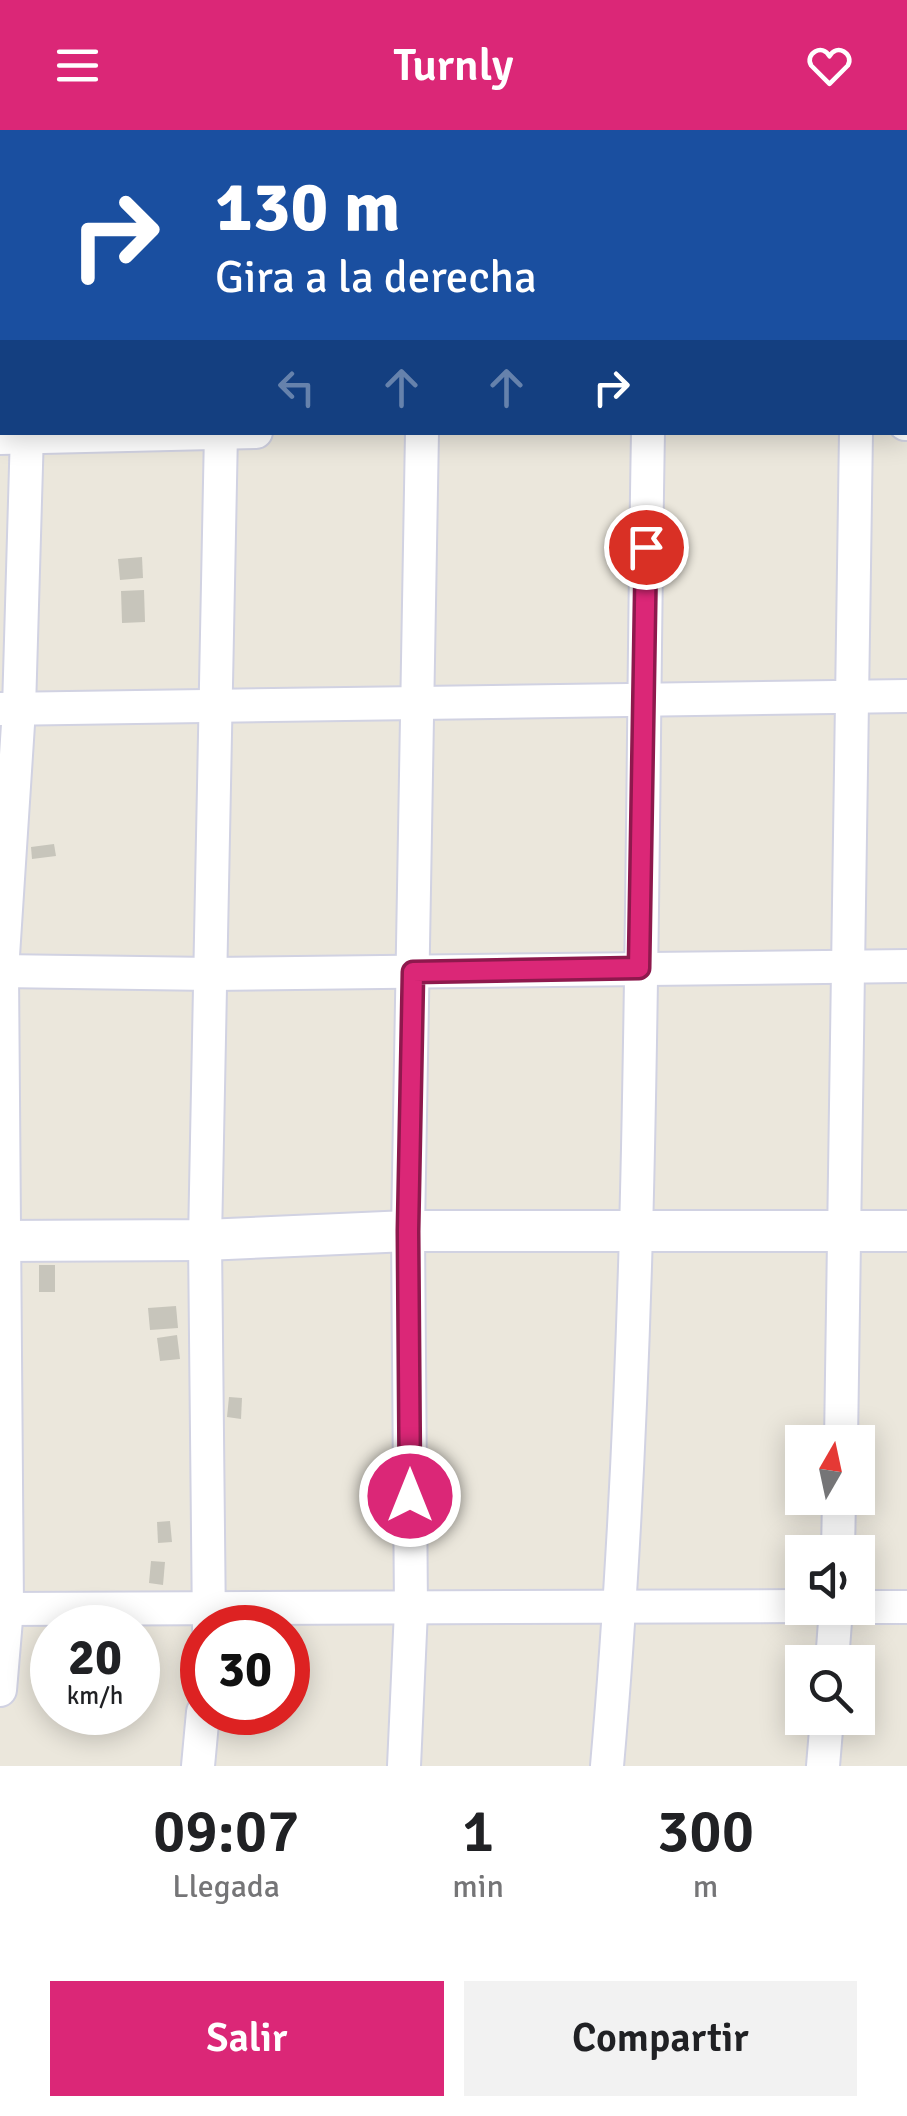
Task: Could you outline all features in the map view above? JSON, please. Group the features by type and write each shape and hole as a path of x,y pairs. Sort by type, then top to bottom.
{"street":[{"path":"0,1690 4,1608 1,971 18,436 86,435"},
{"path":"210,1605 205,1240 221,435"},
{"path":"404,1766 411,1610 408,1231 422,435"},
{"path":"607,1766 621,1606 635,1231 648,435"},
{"path":"841,1425 856,435"},
{"path":"10,709 214,708 416,700 907,696"},
{"path":"1,971 211,974 907,966"},
{"path":"2,1241 205,1240 408,1231 907,1231"},
{"path":"310,1614 785,1606"},
{"path":"875,1606 907,1606"},
{"path":"4,1608 180,1617"},
{"path":"198,1766 200,1735"},
{"path":"824,1766 826,1735"}],"building":[{"path":"142,557 143,578 120,580 118,559"},
{"path":"144,590 145,622 122,623 121,591"},
{"path":"54,844 56,856 32,859 31,847"},
{"path":"39,1265 55,1265 55,1292 39,1292"},
{"path":"176,1306 178,1328 150,1330 148,1308"},
{"path":"177,1335 180,1359 160,1361 157,1338"},
{"path":"229,1397 242,1398 241,1419 227,1417"},
{"path":"170,1521 172,1542 158,1543 157,1522"},
{"path":"151,1561 165,1562 163,1585 149,1583"}],"route":[{"path":"410,1496 408,1231 413,972 639,968 646,547"}]}
